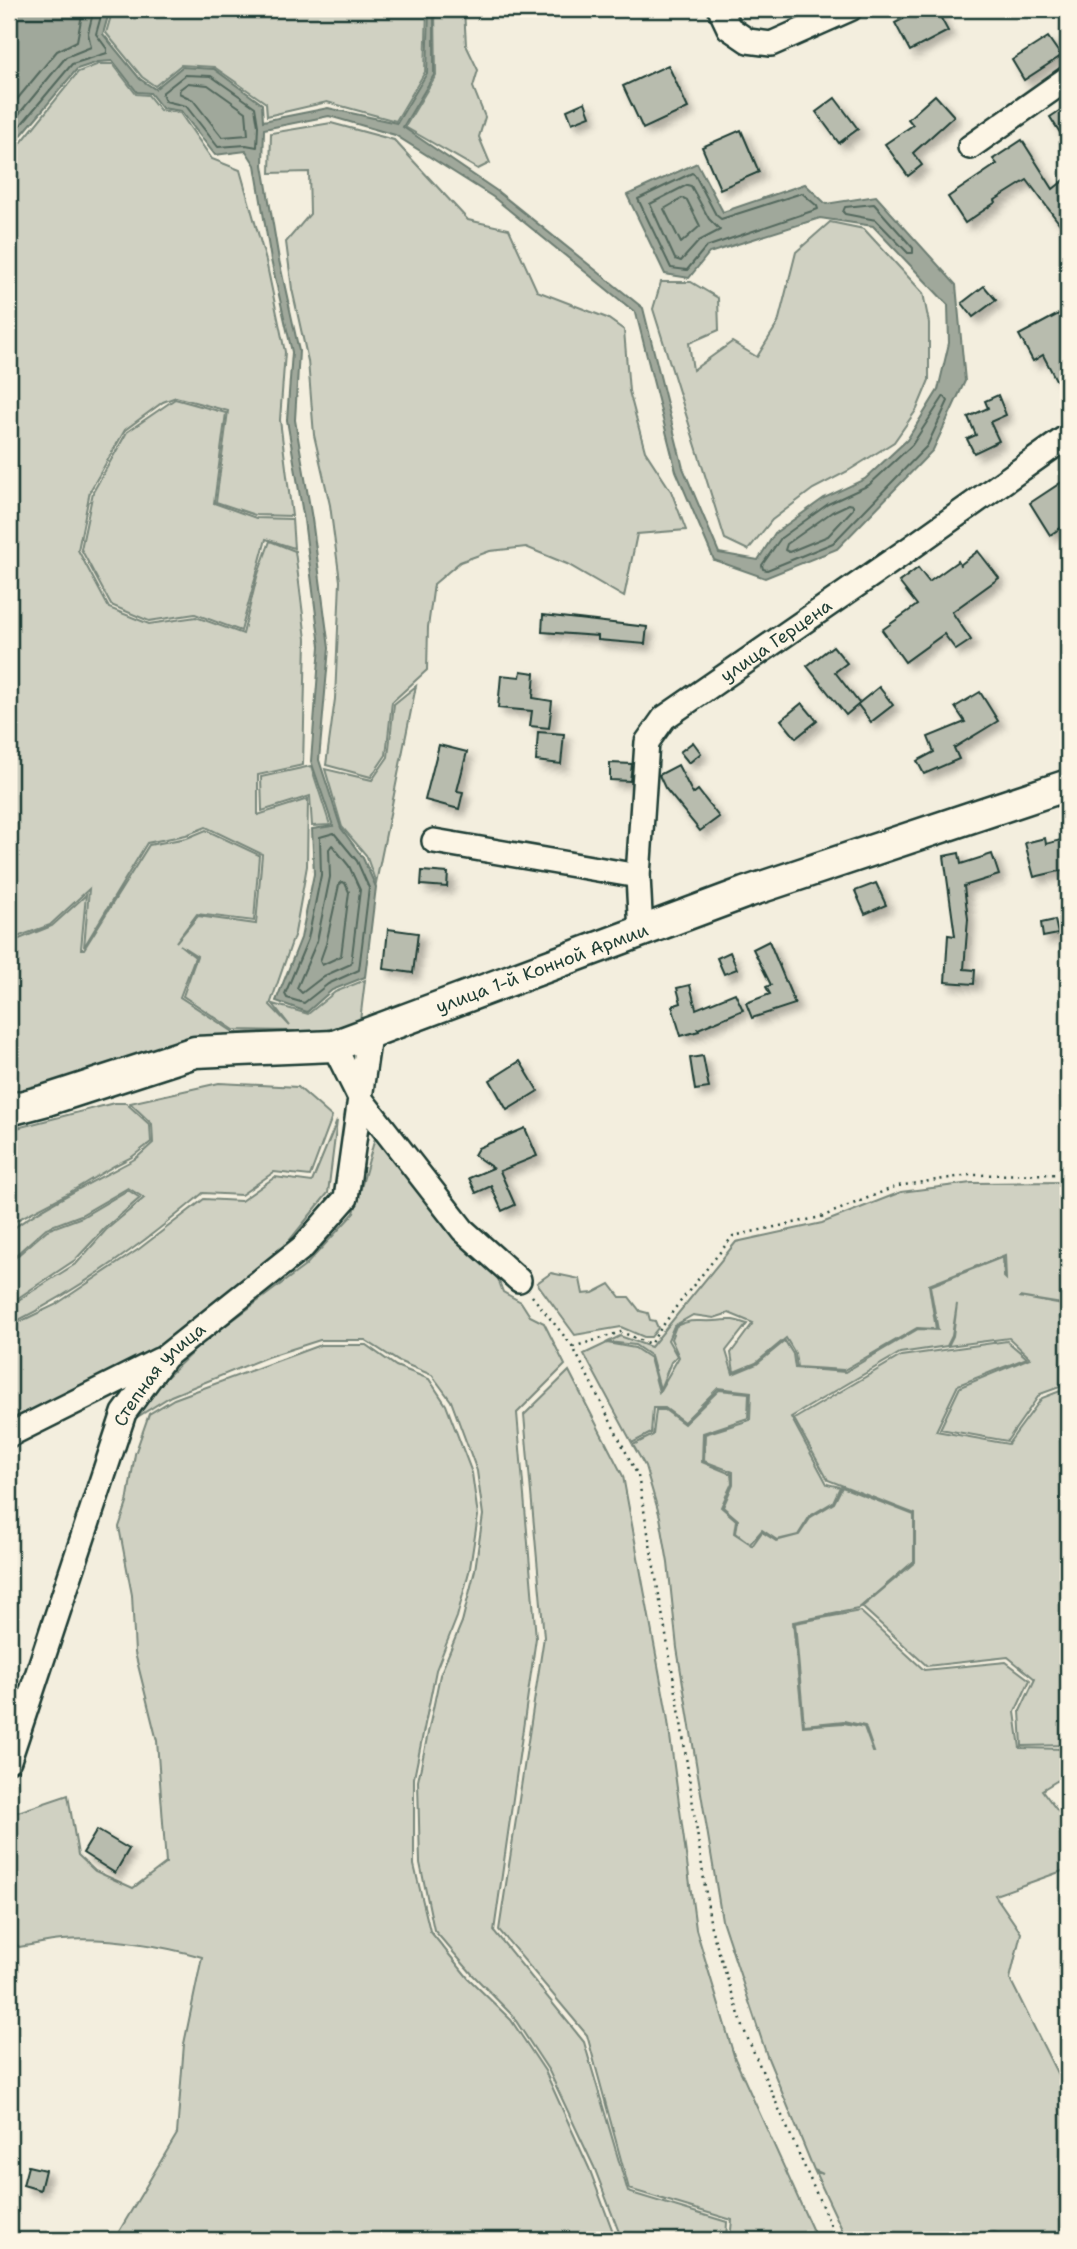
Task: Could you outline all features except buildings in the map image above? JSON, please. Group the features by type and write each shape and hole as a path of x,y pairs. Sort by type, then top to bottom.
{"main road":[{"name":"улица 1-й Конной Армии","path":"9,1110 195,1052 334,1046 744,893 1068,785"}],"street":[{"path":"720,9 729,28 748,41 771,44 850,9"},
{"path":"970,147 1068,78"},
{"name":"улица Герцена","path":"641,933 638,876 647,743 663,718 1068,436"},
{"path":"434,841 638,876"},
{"name":"Степная улица","path":"9,1759 124,1413 165,1357 303,1247 346,1198 369,1035"},
{"path":"334,1046 360,1098 463,1230 519,1280"},
{"path":"9,1435 165,1357"}],"path":[{"path":"573,1347 621,1332 650,1344 733,1236 821,1217 897,1186 970,1175 1068,1174"},
{"path":"519,1280 573,1347 638,1476 679,1709 711,1928 744,2030 837,2240"}],"shaded area":[{"path":"113,9 427,9 425,72 396,121 327,102 267,116 266,103 214,67 181,65 155,86 142,77 106,33"},
{"path":"435,9 464,9 466,45 478,70 473,87 485,117 479,137 490,163 478,169 405,127 436,75"},
{"path":"99,64 113,64 136,94 148,95 160,110 180,113 212,159 240,170 266,261 285,352 280,420 292,516 255,515 216,502 228,411 176,397 163,402 125,430 90,491 78,550 109,608 149,624 196,617 243,634 257,577 270,541 295,551 306,639 303,765 258,775 258,815 308,799 307,866 295,933 270,1005 290,1026 273,1004 308,1014 335,992 365,980 360,1021 308,1035 9,1099 9,943 52,926 86,895 81,949 84,949 149,845 187,838 206,830 259,855 254,921 197,914 176,942 198,916 256,924 262,854 206,827 186,835 147,843 84,947 89,889 50,925 9,940 9,163 12,154 78,72","holes":["180,945 197,956 183,996 234,1030 295,1031 235,1033 180,997 195,957"]},
{"path":"331,123 394,140 468,220 509,229 537,291 607,318 624,330 629,391 645,451 671,491 686,530 637,534 624,597 567,564 526,547 490,551 460,562 434,584 428,627 427,670 392,702 386,755 371,777 326,765 335,699 340,581 330,505 314,435 308,361 292,289 286,242 310,214 309,172 270,173 271,133"},
{"path":"830,222 864,229 923,293 929,323 929,380 917,409 894,442 813,489 772,520 748,550 725,539 653,309 661,282 691,282 718,298 719,330 689,343 693,370 732,342 757,357 778,323 796,252"},
{"path":"175,399 226,413 214,503 256,518 292,519 294,548 266,539 241,631 195,614 149,621 111,605 81,549 93,492 127,432"},
{"path":"416,686 376,883 366,855 342,827 325,769 372,780 388,757 394,704"},
{"path":"311,766 330,825 312,826 310,796 262,811 261,777"},
{"path":"219,1083 298,1087 332,1117 310,1176 274,1172 241,1195 203,1193 110,1265 61,1297 9,1325 9,1306 77,1263 106,1230 144,1198 128,1188 81,1215 46,1228 9,1261 9,1234 15,1227 133,1160 153,1143 152,1124 130,1103"},
{"path":"114,1103 126,1103 150,1125 151,1142 132,1157 15,1221 9,1230 9,1130"},
{"path":"337,1121 328,1193 272,1262 157,1350 9,1427 9,1327 55,1305 139,1249 204,1199 241,1201 275,1177 312,1182"},
{"path":"375,1138 497,1276 503,1292 521,1302 530,1316 544,1323 565,1365 517,1413 536,1638 494,1931 584,2042 628,2192 727,2222 726,2240 622,2240 594,2167 549,2071 512,2015 434,1930 420,1863 418,1781 440,1675 462,1622 475,1570 483,1515 477,1471 451,1401 432,1375 398,1361 365,1340 320,1340 267,1357 171,1396 134,1419 141,1402 202,1343 305,1266 354,1213"},
{"path":"1068,1182 1068,1305 1019,1297 1068,1306 1068,1384 1040,1394 1007,1441 940,1429 960,1387 1030,1358 1009,1338 948,1346 953,1336 957,1304 952,1336 947,1346 900,1353 791,1417 827,1484 840,1487 833,1502 810,1516 798,1535 777,1540 762,1530 750,1544 752,1546 762,1532 776,1541 799,1535 811,1517 834,1503 842,1487 914,1515 914,1561 858,1609 793,1622 803,1726 844,1723 864,1727 874,1752 865,1726 844,1721 804,1725 795,1623 860,1611 924,1670 1006,1662 1030,1680 1015,1712 1020,1748 1068,1749 1068,1774 1042,1790 1068,1825 1068,1869 995,1895 1021,1933 1010,1979 1068,2095 1068,2240 1023,2240 994,2232 972,2237 994,2233 1019,2240 847,2240 815,2172 823,2174 814,2170 767,2056 722,1920 677,1648 660,1517 645,1466 633,1445 653,1435 656,1410 665,1410 684,1424 719,1390 749,1393 748,1418 703,1433 702,1462 731,1474 732,1483 721,1507 736,1520 734,1533 749,1543 736,1533 738,1520 723,1507 733,1484 733,1472 704,1461 705,1434 750,1420 751,1392 718,1388 684,1422 665,1408 653,1408 651,1433 632,1443 584,1354 607,1343 635,1348 650,1358 659,1392 679,1357 671,1339 676,1326 691,1321 730,1320 747,1324 726,1351 733,1374 757,1364 785,1341 793,1354 795,1368 845,1372 918,1329 938,1330 930,1286 1003,1257 1006,1279 1005,1255 929,1285 936,1329 917,1328 844,1370 797,1367 795,1353 786,1338 756,1363 734,1372 731,1353 753,1323 729,1313 714,1318 693,1315 674,1326 668,1340 677,1356 671,1362 660,1389 651,1356 635,1345 608,1342 620,1336 651,1347 736,1242 822,1223 901,1192 971,1183"},
{"path":"128,1190 140,1198 104,1229 75,1260 9,1304 9,1263 47,1230 82,1217"},
{"path":"551,1273 580,1279 583,1294 593,1293 610,1284 620,1297 629,1297 640,1311 648,1313 650,1320 655,1321 658,1328 651,1337 644,1337 621,1327 575,1335 537,1283"},
{"path":"1007,1341 1027,1358 958,1385 936,1431 1008,1444 1042,1398 1068,1388 1068,1745 1022,1746 1020,1711 1035,1679 1008,1657 927,1666 862,1607 915,1562 915,1514 828,1480 794,1419 901,1356"},
{"path":"320,1345 366,1345 396,1366 429,1379 446,1405 472,1473 478,1516 470,1568 457,1617 436,1670 414,1778 414,1865 430,1931 468,1978 511,2020 545,2071 589,2168 616,2240 114,2240 177,2134 184,2044 202,1957 151,1946 98,1940 62,1940 19,1947 9,1936 9,1815 68,1795 78,1855 95,1871 133,1888 166,1863 157,1741 135,1653 132,1595 119,1527 127,1503 135,1454 149,1414 174,1399"},
{"path":"569,1371 623,1476 667,1714 696,1929 735,2059 817,2240 730,2240 732,2220 629,2189 587,2035 499,1930 544,1637 524,1415"}],"water":[{"path":"9,9 110,9 103,34 140,79 155,89 182,67 214,69 262,104 263,121 328,108 397,123 427,73 429,9 434,9 434,75 403,127 497,191 643,308 683,468 719,553 758,560 775,533 824,498 865,479 907,440 938,390 949,343 948,305 873,226 820,218 709,253 689,278 665,274 627,195 697,163 723,212 805,184 826,204 876,196 956,285 965,381 933,450 837,549 765,578 714,560 676,471 636,313 493,197 395,135 329,116 264,129 263,165 279,260 299,351 295,420 312,519 329,648 319,760 341,828 363,858 376,887 365,977 332,990 307,1012 276,1001 301,938 314,874 312,829 333,826 311,761 320,646 304,520 287,420 292,352 271,260 255,165 246,151 215,155 181,111 162,108 150,93 137,92 113,61 98,62 77,69 9,150"}]}
